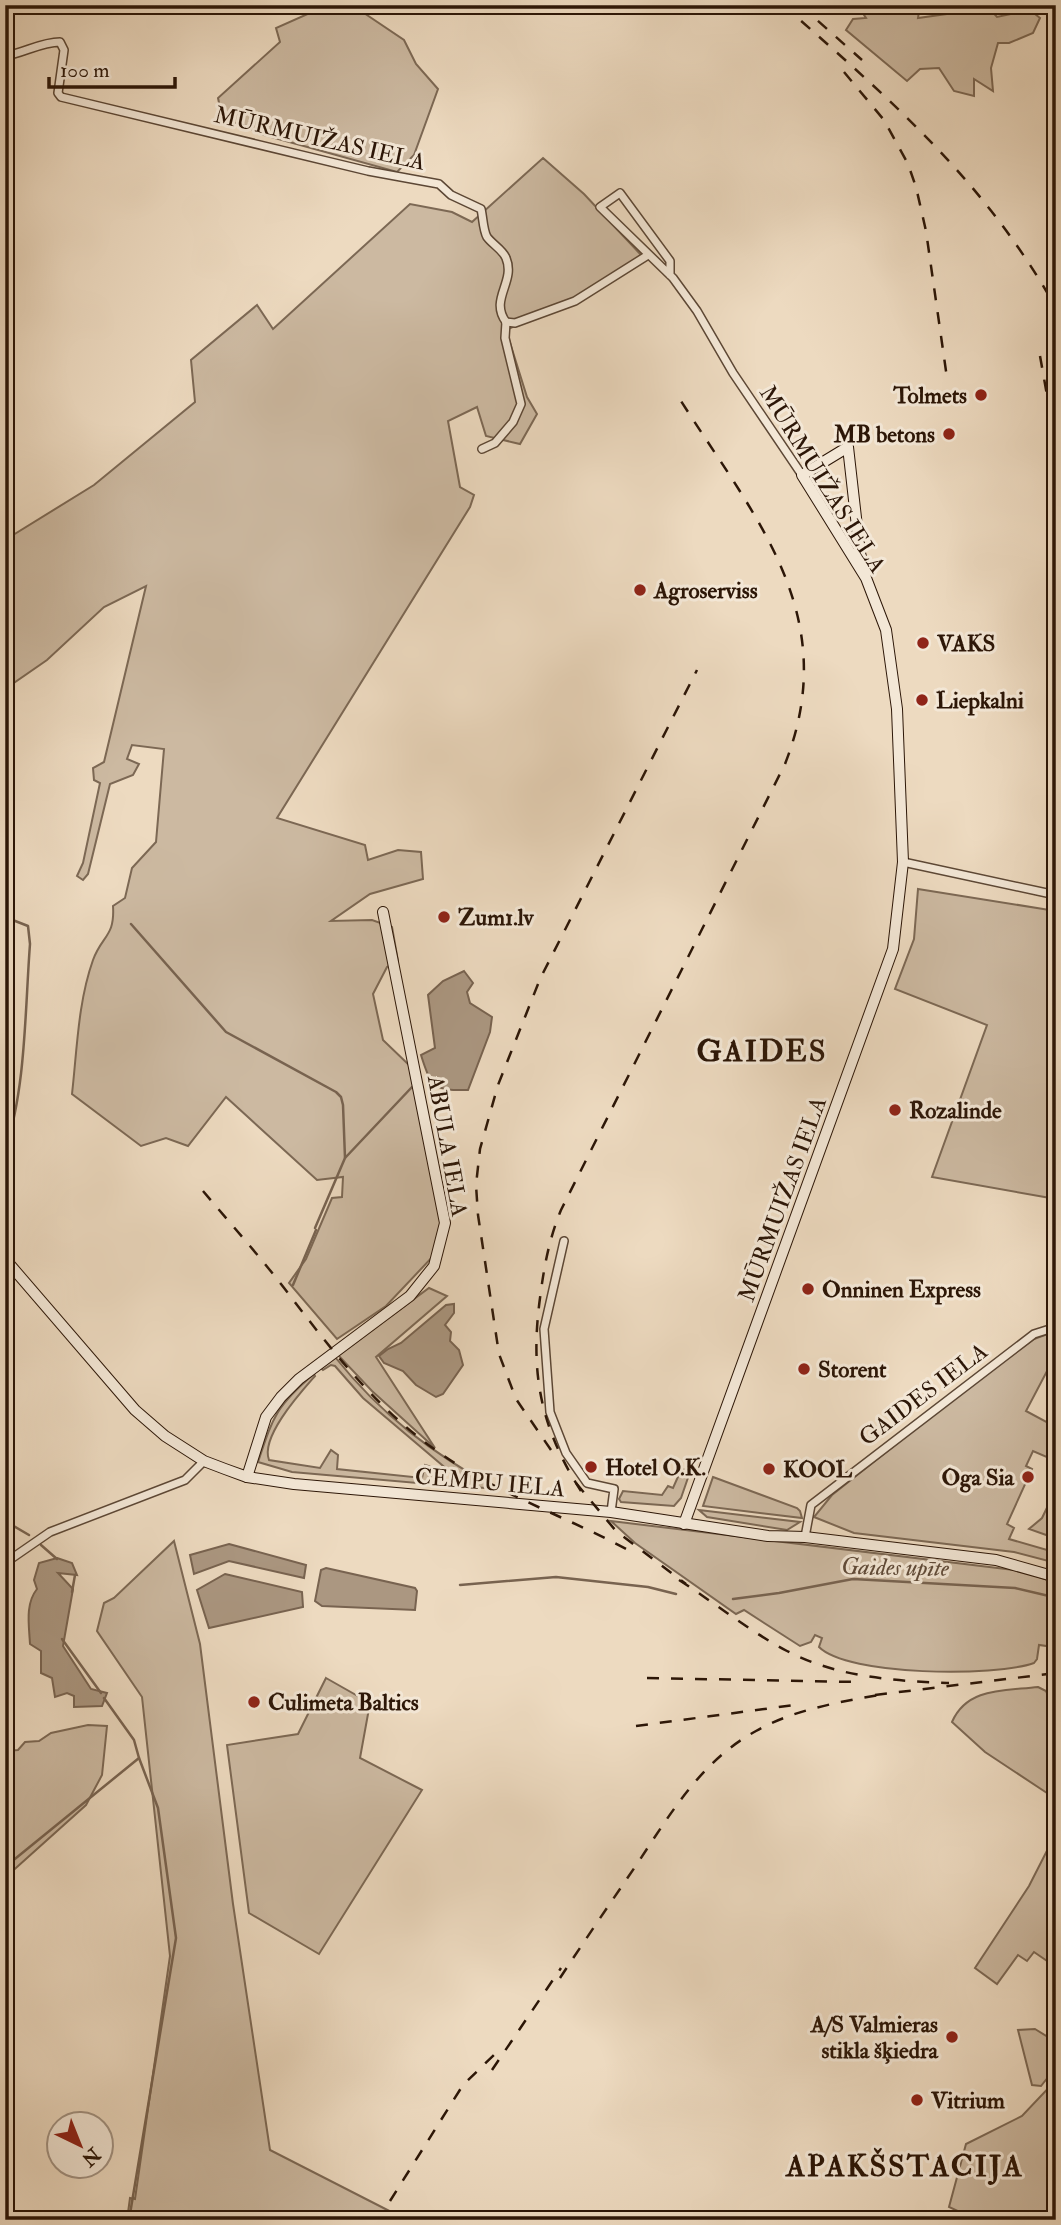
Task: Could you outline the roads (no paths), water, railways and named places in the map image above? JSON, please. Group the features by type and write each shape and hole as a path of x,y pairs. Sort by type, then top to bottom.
{"street":[{"name":"MŪRMUIŽAS IELA","path":"5,56 49,42 60,42 64,50 58,93 61,97 368,171 439,184 451,195 481,209 486,235 506,258 508,279 499,313 506,323"},
{"name":"MŪRMUIŽAS IELA","path":"670,275 670,261 620,193 600,207 670,275 697,311 733,373 802,475 866,578 886,630 897,709 904,862 893,948 684,1524"},
{"path":"482,449 495,443 513,422 521,404 505,338 506,323 515,323 575,301 648,255"},
{"path":"802,475 848,447 860,553 866,578"},
{"path":"904,862 1056,895"},
{"name":"ABULA IELA","path":"247,1477 266,1417 281,1397 299,1379 410,1296 435,1266 446,1223 383,912"},
{"path":"564,1241 544,1329 550,1412 566,1453 587,1483 614,1489 611,1511"},
{"name":"CEMPU IELA","path":"5,1259 135,1410 165,1436 204,1461 247,1477 293,1484 611,1511 768,1536 805,1537 996,1560 1056,1577"},
{"name":"GAIDES IELA","path":"805,1537 811,1505 1034,1334 1056,1327"},
{"path":"5,1563 50,1532 185,1480 204,1461"}],"waterway":[{"path":"5,917 28,926 30,944 21,1075 5,1150"},
{"path":"131,924 226,1032 341,1097 345,1158 412,1087"},
{"path":"315,1228 345,1158"},
{"path":"293,1285 316,1230"},
{"path":"5,1521 29,1535"},
{"path":"41,1545 57,1559"},
{"path":"72,1592 75,1575"},
{"name":"Gaides upīte","path":"460,1585 556,1577 648,1587 676,1594"},
{"name":"Gaides upīte","path":"733,1599 853,1579 1015,1588 1056,1600"},
{"path":"62,1639 101,1693"},
{"path":"5,1867 139,1758 134,1740 104,1698"},
{"path":"129,2220 176,1938 158,1808 139,1758"}],"railway":[{"path":"783,5 898,109 967,181 999,220 1056,308"},
{"path":"800,5 862,60"},
{"path":"844,72 884,120 908,164 916,187 926,231 947,378"},
{"path":"1040,356 1050,412 1053,510"},
{"path":"581,1491 567,1467 547,1421 538,1375 537,1325 550,1242 561,1210 785,764 800,711 804,661 797,615 783,571 737,487 681,401"},
{"path":"551,1450 516,1399 499,1354 478,1215 476,1185 480,1149 498,1085 540,979 697,670"},
{"path":"203,1191 355,1377 419,1438 488,1483 628,1550"},
{"path":"576,1483 616,1531 686,1584"},
{"path":"679,1580 759,1635 806,1660 866,1676 949,1683"},
{"path":"875,1695 1056,1673"},
{"path":"647,1678 858,1682"},
{"path":"560,1978 675,1807 719,1757 756,1731 786,1717 818,1707 884,1694"},
{"path":"636,1726 802,1704"},
{"path":"492,2070 561,1968"},
{"path":"390,2201 463,2085 498,2051"}],"place":[{"name":"Tolmets","path":"981,395"},
{"name":"MB betons","path":"949,434"},
{"name":"Agroserviss","path":"640,590"},
{"name":"VAKS","path":"923,643"},
{"name":"Liepkalni","path":"922,700"},
{"name":"Zum1.lv","path":"444,917"},
{"name":"Rozalinde","path":"895,1110"},
{"name":"Onninen Express","path":"808,1289"},
{"name":"Storent","path":"804,1369"},
{"name":"Hotel O.K.","path":"591,1467"},
{"name":"KOOL","path":"769,1469"},
{"name":"Oga Sia","path":"1028,1477"},
{"name":"Culimeta Baltics","path":"254,1702"},
{"name":"A/S Valmieras stikla šķiedra","path":"952,2037"},
{"name":"Vitrium","path":"917,2100"}],"district":[{"name":"GAIDES","path":"762,1051"},
{"name":"APAKŠSTACIJA","path":"905,2166"}]}
